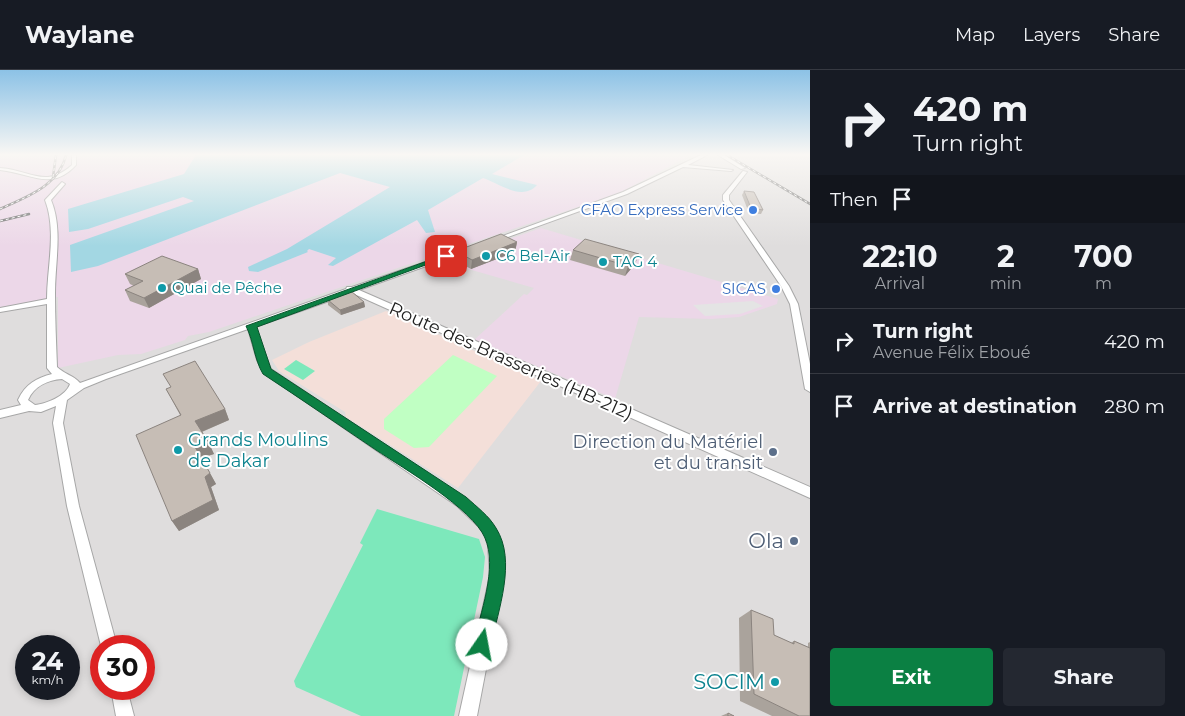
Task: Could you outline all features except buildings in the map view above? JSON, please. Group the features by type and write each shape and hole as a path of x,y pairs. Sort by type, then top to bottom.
{"street":[{"path":"61,185 48,200 52,210 54,242 51,301 52,365 54,372 73,385"},
{"path":"487,242 625,194 643,185"},
{"path":"734,185 726,195 726,200 794,304 810,389"},
{"path":"106,635 73,506 58,423 62,400 73,385 103,377 251,326 350,289 478,245"},
{"name":"Route des Brasseries (HB-212)","path":"350,289 810,492"},
{"path":"0,310 51,301"},
{"path":"251,326 258,340 261,360 267,372 461,502 484,523 491,534 495,546 497,575 468,716"},
{"path":"0,414 26,402 36,384 46,375 52,365"},
{"path":"36,384 62,376"},
{"path":"42,407 62,400"},
{"path":"0,410 26,402 42,407 58,423"},
{"path":"121,700 125,716"}],"shaded area":[{"path":"0,185 810,185 810,716 0,716"},
{"path":"0,185 634,185 619,193 209,332 188,336 185,340 141,354 118,355 58,368 58,297 0,307"},
{"path":"541,228 778,299 777,304 739,317 711,319 639,317 615,399 474,340 524,294 527,295 534,288 444,262"},
{"path":"753,301 763,306 740,314 705,316 693,305"},
{"path":"386,311 541,381 458,488 346,417 345,412 279,371 272,360 309,342"}],"green space":[{"path":"453,355 497,376 429,447 414,448 384,429 384,419"},
{"path":"296,360 315,371 303,380 284,369"},
{"path":"377,509 479,539 485,557 483,577 454,716 361,716 296,687 294,681 363,545 360,543"}],"water":[{"path":"147,185 308,185 98,266 71,272 70,245 194,201 183,197 88,229 69,232 68,209"},
{"path":"383,185 471,185 428,210 435,232 426,233 417,220 333,266 328,265 336,258 309,249 308,252 258,272 249,271 248,267 287,249 390,187"},
{"path":"499,185 537,185 531,190 524,192 510,190"}],"railway":[{"path":"0,209 46,185"},
{"path":"778,185 810,204"},
{"path":"0,221 29,214"}],"place":[{"name":"CFAO Express Service","path":"753,210"},
{"name":"C6 Bel-Air","path":"486,256"},
{"name":"TAG 4","path":"603,262"},
{"name":"Quai de Pêche","path":"162,288"},
{"name":"SICAS","path":"776,289"},
{"name":"Grands Moulins de Dakar","path":"178,450"},
{"name":"Direction du Matériel et du transit","path":"773,452"},
{"name":"Ola","path":"794,541"},
{"name":"SOCIM","path":"775,682"}],"route":[{"path":"446,256 251,326 258,340 261,360 267,372 421,473 461,502 484,523 491,534 495,546 497,575 482,645"}]}
